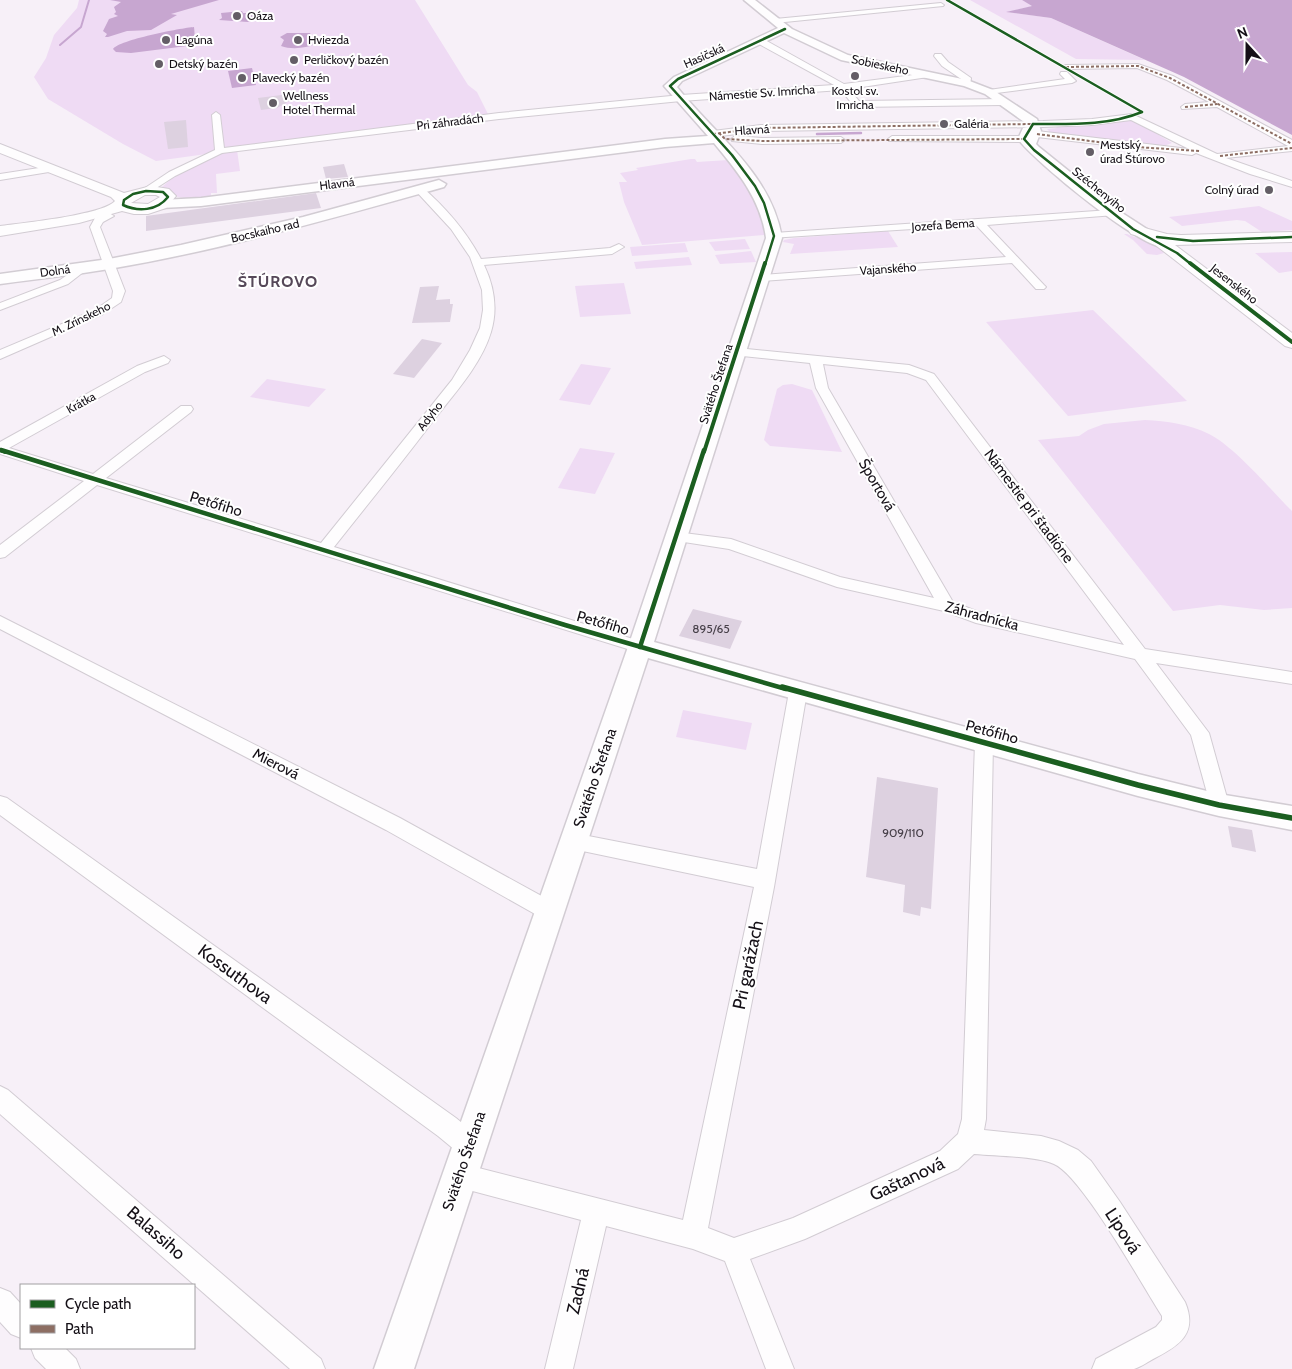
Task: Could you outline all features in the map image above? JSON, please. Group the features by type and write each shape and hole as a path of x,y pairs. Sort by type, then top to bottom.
{"main road":[{"path":"0,148 132,200"},
{"path":"95,186 148,208 162,194"},
{"path":"83,220 109,204 112,199 110,192"},
{"path":"0,231 109,216 132,200"},
{"path":"83,220 132,200"},
{"path":"1137,231 1166,239 1182,246 1292,241"},
{"path":"1182,246 1292,236"},
{"name":"Jesenského","path":"1182,246 1292,342"}],"street":[{"name":"Sobieskeho","path":"749,0 785,29 845,58 967,83 989,92 1033,122 1031,135"},
{"path":"775,21 827,14 879,12 941,5"},
{"name":"Hasičská","path":"680,98 671,87 674,81 762,42 785,29"},
{"name":"Námestie Sv. Imricha","path":"762,42 843,87"},
{"name":"Sobieskeho","path":"938,56 945,64 968,80 967,83"},
{"path":"989,92 1072,81 1065,70 1138,66 1170,78 1292,146"},
{"name":"Námestie Sv. Imricha","path":"680,98 843,87 928,75"},
{"path":"843,87 857,104 1004,102"},
{"path":"680,98 719,136 751,182 772,219 774,236"},
{"name":"Pri záhradách","path":"162,194 172,174 220,151 499,116 680,98"},
{"path":"1185,107 1218,104"},
{"path":"216,114 220,151"},
{"path":"1031,135 1092,122 1132,117 1200,151 1253,172 1292,184"},
{"name":"Hlavná","path":"162,194 186,203 719,136 761,128 1031,135"},
{"path":"1031,135 1136,147 1200,151"},
{"name":"Hlavná","path":"719,136 762,141 1031,135"},
{"name":"Széchenyiho","path":"1031,135 1111,213 1137,231 1182,246"},
{"path":"1218,157 1292,146"},
{"path":"419,189 453,179 458,168"},
{"path":"0,178 52,169"},
{"name":"Adyho","path":"323,550 421,428 472,360 483,338 489,307 486,282 479,262 466,241 419,189"},
{"name":"Bocskaiho rad","path":"109,264 274,229 419,189"},
{"name":"Jozefa Bema","path":"774,236 1111,213"},
{"name":"M. Zrínskeho","path":"0,355 99,312 117,300 119,291 109,264 83,220"},
{"path":"980,223 1040,287"},
{"name":"Svätého Štefana","path":"394,1369 640,647 774,236"},
{"path":"479,262 612,252 619,247"},
{"name":"Vajanského","path":"761,278 1015,260"},
{"name":"Dolná","path":"0,279 109,264"},
{"path":"0,307 64,282 82,268"},
{"name":"Námestie pri štadióne","path":"737,352 909,370 930,377 1200,733 1219,804"},
{"name":"Krátka","path":"0,449 125,378 164,360"},
{"name":"Športová","path":"816,360 822,388 947,606"},
{"path":"0,553 186,409"},
{"name":"Petőfiho","path":"0,449 93,480 640,647 984,743 1219,804 1292,818"},
{"name":"Záhradnícka","path":"676,537 731,544 838,582 947,606 976,617 1142,655 1292,678"},
{"name":"Mierová","path":"0,622 393,824 550,911"},
{"name":"Pri garážach","path":"692,1236 764,880 798,692"},
{"path":"970,1141 973,1132 974,1109 984,743"},
{"name":"Kossuthova","path":"0,804 447,1127 464,1161"},
{"path":"573,841 764,880"},
{"name":"Balassiho","path":"0,1098 311,1369"},
{"name":"Gaštanová","path":"734,1251 796,1230 949,1160 962,1151 970,1141"},
{"name":"Lipová","path":"970,1141 1041,1148 1069,1159 1082,1170 1111,1211 1175,1312 1176,1325 1166,1337 1106,1369"},
{"path":"464,1161 596,1212 692,1236 734,1251 780,1369"},
{"name":"Zadná","path":"559,1369 596,1212"},
{"path":"0,1302 20,1323"},
{"path":"46,1349 66,1369"}],"shaded area":[{"path":"79,0 415,0 468,85 477,92 489,116 237,150 240,171 216,174 217,193 211,193 211,196 198,198 178,197 167,192 162,187 171,179 221,152 156,161 123,144 48,99 34,77 46,58 54,35 77,8"},
{"path":"110,0 219,0 171,14 177,15 151,30 127,31 105,37 107,34 103,31 109,19 118,16 114,14 116,12 114,7 121,2"},
{"path":"970,0 1022,0 1033,6 1008,12 1051,18 1145,60 1076,59"},
{"path":"1022,0 1292,0 1292,135 1184,77 1051,18 1006,12 1032,6"},
{"name":"Oáza","path":"242,11 243,13 261,13 266,15 263,16 264,18 248,22 219,20 222,18 221,13"},
{"name":"Lagúna","path":"194,27 194,39 187,46 131,53 116,52 113,49 138,38"},
{"name":"Hviezda","path":"287,33 310,33 316,44 299,48 281,46 284,40 280,37"},
{"name":"Plavecký bazén","path":"252,68 256,85 232,88 228,71"},
{"path":"1134,120 1172,143 1164,146 1052,134 1047,129 1057,128 1055,126 1094,125"},
{"path":"695,159 697,162 728,160 758,205 762,214 765,235 642,245 624,202 619,182 627,182 620,173 638,170 636,168"},
{"path":"1259,206 1292,221 1292,230 1262,232 1245,221 1237,220 1182,226 1169,217"},
{"path":"888,231 898,247 790,254 794,244 783,242 784,240 794,238"},
{"path":"1124,234 1152,243 1164,253 1157,255 1147,254"},
{"path":"745,239 750,249 715,251 709,242"},
{"path":"685,243 688,252 632,256 630,247"},
{"path":"751,251 756,262 720,264 715,255"},
{"path":"1292,252 1292,271 1279,273 1255,253"},
{"path":"689,257 692,265 636,269 634,262"},
{"path":"624,283 631,314 580,317 575,286"},
{"path":"1093,310 1187,401 1068,416 986,322"},
{"path":"581,364 611,368 590,405 559,400"},
{"path":"267,379 326,389 309,407 250,397"},
{"path":"792,384 812,390 842,452 770,446 764,440 777,389 783,385"},
{"path":"1145,420 1186,425 1219,440 1241,458 1292,511 1292,608 1264,610 1220,605 1173,611 1038,440 1079,436 1088,430 1104,424"},
{"path":"580,448 615,453 595,494 558,488"},
{"path":"683,710 752,723 746,750 676,737"}],"building":[{"name":"Wellness Hotel Thermal","path":"305,92 277,108 261,110 258,98"},
{"path":"186,120 188,147 168,149 164,122"},
{"path":"344,164 348,177 326,179 323,167"},
{"path":"316,193 321,208 146,231 146,216"},
{"path":"439,286 436,300 450,299 450,304 453,304 450,322 412,323 420,287"},
{"path":"422,339 442,343 414,378 393,374"},
{"path":"693,609 742,621 730,649 679,636"},
{"path":"877,777 938,788 931,909 921,907 920,916 903,912 905,885 866,877"},
{"path":"1228,826 1252,830 1256,852 1232,847"}],"waterway":[{"path":"60,45 81,27 89,0"},
{"path":"817,134 861,133"}],"marked path":[{"path":"1066,67 1138,66 1170,78 1292,144"},
{"path":"1185,107 1217,104"},
{"path":"713,134 761,128 1033,124"},
{"path":"719,133 725,139 762,141 1024,139"},
{"path":"1037,134 1136,147 1200,151"},
{"path":"1220,156 1292,148"}],"cycle path":[{"path":"947,0 1142,112"},
{"path":"640,647 774,236 764,203 755,186 732,155 670,86 678,79 785,29"},
{"path":"1033,124 1104,122 1131,117 1142,112"},
{"path":"1033,124 1024,139 1034,150 1111,213 1133,229 1177,253 1292,342"},
{"path":"146,191 163,192 168,197 160,205 147,209 134,209 123,205 124,200 133,194 146,191"},
{"path":"1157,237 1193,241 1292,237"},
{"path":"0,450 565,625 798,692 1138,785 1219,805 1292,818"}],"place":[{"name":"Oáza","path":"237,16"},
{"name":"Lagúna","path":"166,40"},
{"name":"Hviezda","path":"298,40"},
{"name":"Perličkový bazén","path":"294,60"},
{"name":"Detský bazén","path":"159,64"},
{"name":"Kostol sv. Imricha","path":"855,76"},
{"name":"Plavecký bazén","path":"242,78"},
{"name":"Wellness Hotel Thermal","path":"273,103"},
{"name":"Galéria","path":"944,124"},
{"name":"Mestský úrad Štúrovo","path":"1090,152"},
{"name":"Colný úrad","path":"1269,190"}],"district":[{"name":"ŠTÚROVO","path":"278,281"}]}
